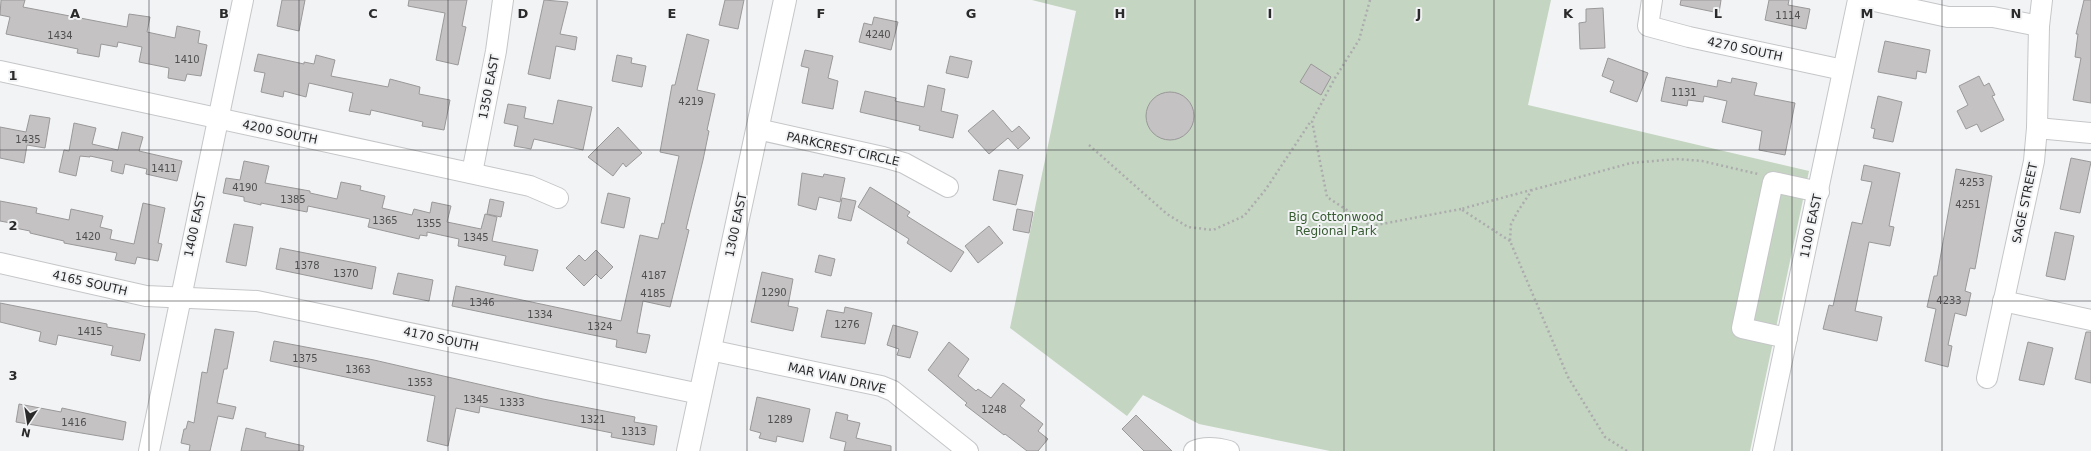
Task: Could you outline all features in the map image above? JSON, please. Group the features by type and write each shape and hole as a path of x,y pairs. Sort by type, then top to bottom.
{"main road":[{"name":"1300 EAST","path":"688,451 785,0"}],"street":[{"name":"1400 EAST","path":"149,451 180,296 219,119 243,0"},
{"name":"1350 EAST","path":"472,173 496,51 503,0"},
{"name":"4270 SOUTH","path":"1652,0 1648,26 1689,37 1843,70"},
{"name":"1100 EAST","path":"1762,451 1819,192 1858,0"},
{"path":"1870,0 1948,17 1993,17 2038,26"},
{"name":"SAGE STREET","path":"1987,378 2034,161 2037,128 2038,26 2042,0"},
{"name":"4200 SOUTH","path":"0,71 530,186 558,198"},
{"path":"2037,128 2091,133"},
{"name":"PARKCREST CIRCLE","path":"757,129 904,163 948,187"},
{"path":"1787,338 1742,328 1773,182 1819,192"},
{"name":"4165 SOUTH","path":"0,263 146,296 180,296"},
{"name":"4170 SOUTH","path":"180,296 257,301 700,394"},
{"path":"2003,301 2091,320"},
{"name":"MAR VIAN DRIVE","path":"710,350 881,386 893,391 968,451"},
{"path":"1194,451 1201,448 1221,448 1229,451"}],"path":[{"path":"1088,145 1167,214 1188,227 1213,230 1244,216 1266,189 1312,121 1335,78 1359,40 1370,0"},
{"path":"1312,121 1327,197 1372,226 1461,209 1631,163 1676,159 1702,161 1754,172"},
{"path":"1532,190 1511,224 1510,241 1568,377 1605,437 1627,451"},
{"path":"1461,209 1510,241"}],"green space":[{"name":"Big Cottonwood Regional Park","path":"1032,0 1551,0 1528,105 1809,171 1750,451 1330,451 1199,424 1143,395 1127,416 1010,328 1076,11"}],"building":[{"path":"1,0 25,0 23,7 127,27 129,14 150,17 147,32 175,38 177,26 200,31 198,43 207,45 201,76 187,74 185,81 168,78 169,68 139,62 142,47 118,42 117,47 101,44 99,57 77,53 78,49 6,34 10,17 0,15"},
{"path":"282,0 305,0 299,31 277,26"},
{"path":"409,0 467,0 462,26 466,27 458,65 436,60 445,13 408,6"},
{"path":"544,0 568,2 560,34 577,37 575,50 556,46 550,79 528,74"},
{"path":"725,0 744,0 738,29 719,25"},
{"path":"1681,0 1721,0 1719,13 1680,5"},
{"path":"1769,0 1789,0 1788,5 1810,9 1806,29 1765,20"},
{"path":"2084,0 2091,0 2091,103 2073,100 2081,58 2075,57 2078,34 2076,34"},
{"path":"1603,8 1605,48 1580,49 1579,23 1586,22 1586,9"},
{"path":"874,17 898,22 891,50 859,42 864,23 872,25"},
{"path":"687,34 709,40 697,90 715,94 707,130 709,131 703,160 686,229 689,230 670,307 643,301 637,333 650,335 646,353 616,347 617,340 452,306 456,286 621,321 640,235 658,239 662,223 664,224 679,156 660,152 672,85 675,85"},
{"path":"1885,41 1930,50 1926,73 1917,71 1916,79 1878,72"},
{"path":"805,50 833,56 828,78 838,81 833,109 802,103 809,68 801,66"},
{"path":"258,54 304,64 304,62 314,64 316,55 335,60 331,76 388,87 390,79 420,87 419,94 450,100 444,130 422,126 423,122 371,110 370,115 349,111 353,93 309,83 306,97 284,91 283,97 261,92 265,73 254,71"},
{"path":"617,55 632,58 631,63 646,66 642,87 612,81"},
{"path":"950,56 972,61 968,78 946,73"},
{"path":"1608,58 1648,73 1637,102 1610,92 1614,81 1602,76"},
{"path":"1311,64 1331,77 1321,95 1300,82"},
{"path":"1979,76 1984,86 1989,83 1995,95 1992,96 2004,120 1981,132 1977,124 1966,129 1957,111 1968,105 1959,86"},
{"path":"1666,77 1717,87 1718,80 1731,83 1732,78 1757,83 1754,95 1795,103 1785,155 1759,150 1762,131 1722,122 1727,101 1704,96 1703,102 1688,100 1687,106 1661,101"},
{"path":"928,85 945,89 941,111 958,115 953,138 919,130 920,126 860,112 865,91 896,98 895,101 924,107"},
{"path":"1165,92 1175,92 1187,99 1194,111 1194,121 1187,133 1175,140 1165,140 1157,136 1150,129 1146,121 1146,111 1150,103 1157,96"},
{"path":"1878,96 1902,102 1893,142 1873,138 1875,129 1871,128"},
{"path":"558,100 592,107 583,150 534,139 531,149 514,146 518,126 504,123 508,104 526,107 524,118 553,124"},
{"path":"993,110 1012,132 1019,126 1030,138 1018,149 1008,138 989,154 968,131"},
{"path":"30,115 50,118 45,148 27,145 24,163 0,158 0,127 26,132"},
{"path":"74,123 96,128 92,144 118,150 122,132 143,137 139,151 182,161 177,181 146,174 147,169 125,164 123,174 111,171 113,161 90,156 80,156 76,176 59,172 64,150 69,151"},
{"path":"618,127 642,153 626,167 623,163 613,176 588,157"},
{"path":"2071,158 2091,162 2080,213 2060,209"},
{"path":"244,161 269,166 265,183 310,191 310,193 337,199 341,182 361,186 360,190 385,196 382,208 412,215 414,209 430,213 432,202 451,206 447,222 481,229 485,214 497,217 492,241 538,250 533,271 504,265 506,256 458,246 459,239 427,232 427,236 420,235 419,239 368,227 370,219 308,206 307,212 261,203 261,205 244,201 244,197 223,193 226,178 240,180"},
{"path":"1864,165 1900,173 1889,226 1894,227 1890,246 1869,242 1855,311 1882,317 1877,341 1823,329 1829,305 1833,306 1852,222 1862,224 1872,182 1861,180"},
{"path":"1956,169 1992,176 1975,269 1970,268 1965,291 1971,293 1966,316 1955,313 1948,345 1952,346 1948,367 1925,361 1936,309 1927,307 1934,276 1937,276"},
{"path":"999,170 1023,175 1016,205 993,200"},
{"path":"802,173 823,177 824,174 845,178 840,202 819,197 816,210 798,205"},
{"path":"870,187 910,212 907,216 964,252 951,272 907,243 909,239 858,207"},
{"path":"608,193 630,198 624,228 601,223"},
{"path":"842,198 856,201 851,221 838,218"},
{"path":"490,199 504,202 501,217 487,214"},
{"path":"0,201 37,208 36,213 69,220 71,209 103,216 100,227 112,230 110,239 134,244 143,203 165,208 158,243 162,244 158,261 137,257 135,264 115,260 117,253 64,243 64,241 15,228 16,224 0,221"},
{"path":"1017,209 1033,212 1029,233 1013,230"},
{"path":"234,224 253,227 246,266 226,262"},
{"path":"989,226 1003,243 978,263 965,246"},
{"path":"2055,232 2074,236 2065,280 2046,276"},
{"path":"280,248 376,267 372,289 276,269"},
{"path":"596,250 613,267 601,279 596,274 584,286 566,268 579,255 585,261"},
{"path":"819,255 835,259 831,276 815,272"},
{"path":"762,272 793,279 788,306 798,308 793,331 751,322"},
{"path":"398,273 433,280 429,301 393,294"},
{"path":"0,303 107,324 107,327 145,334 140,361 111,355 113,346 58,335 56,345 39,341 41,332 0,322"},
{"path":"845,307 872,313 865,344 821,337 827,310 844,313"},
{"path":"893,325 918,332 910,358 897,355 899,349 887,345"},
{"path":"215,329 234,332 227,369 224,369 217,403 236,407 233,419 218,416 210,451 189,451 190,445 181,443 184,429 186,429 188,421 194,423 202,372 207,373"},
{"path":"2086,332 2091,332 2091,383 2075,379"},
{"path":"274,341 374,360 543,399 635,417 634,422 657,426 654,445 611,437 612,433 480,406 479,413 456,408 448,446 427,441 435,396 270,361"},
{"path":"949,342 969,359 958,376 976,391 978,389 991,398 1003,383 1025,400 1020,406 1043,424 1038,431 1048,439 1038,451 1027,451 1005,434 1004,435 965,405 967,403 928,370"},
{"path":"2028,342 2053,348 2044,385 2019,380"},
{"path":"757,397 810,409 803,442 777,436 776,442 759,438 761,433 750,430"},
{"path":"19,404 61,412 62,408 126,422 123,440 16,422"},
{"path":"836,412 848,415 847,420 860,423 856,438 891,446 891,451 844,451 846,442 830,438"},
{"path":"1136,415 1172,451 1144,451 1122,429"},
{"path":"246,428 266,433 265,437 304,446 303,451 241,451"}]}
